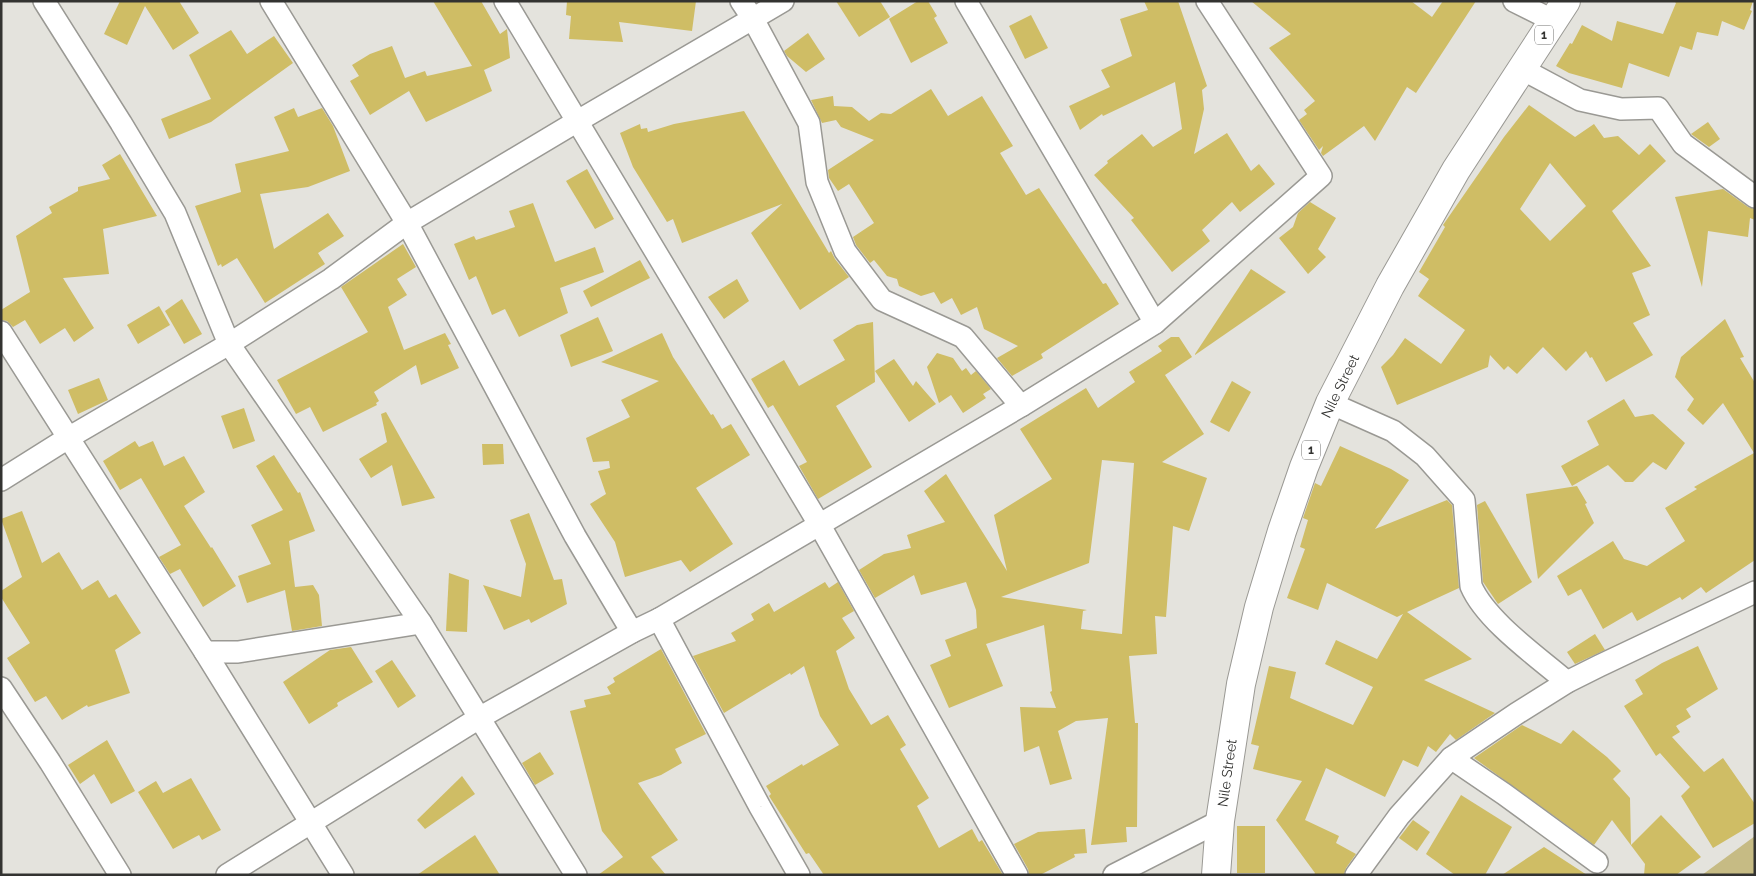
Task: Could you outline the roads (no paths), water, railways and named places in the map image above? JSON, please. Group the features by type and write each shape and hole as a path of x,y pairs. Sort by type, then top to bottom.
{"main road":[{"name":"Nile Street","path":"1216,875 1220,821 1241,684 1259,607 1304,467 1330,403 1390,286 1456,170 1560,11"}],"street":[{"path":"44,1 175,212 228,344 421,623 576,875"},
{"path":"271,1 407,223 575,536 632,632"},
{"path":"505,1 819,524 1017,875"},
{"path":"741,1 753,19 810,123 817,182 845,251 882,300 963,337 1021,406"},
{"path":"1,480 68,438 228,344 331,279 407,223 783,1"},
{"path":"966,1 1155,322"},
{"path":"227,875 479,718 659,618 1021,406 1155,322 1321,176 1206,1"},
{"path":"1514,1 1560,11"},
{"path":"1522,69 1580,100 1621,109 1658,108 1683,144 1755,197"},
{"path":"1,332 205,652 343,875"},
{"path":"1330,403 1393,431 1425,456 1464,500 1471,586 1475,597 1508,632 1568,682"},
{"path":"1356,875 1399,816 1450,758 1568,682 1755,592"},
{"path":"659,618 760,807 799,875"},
{"path":"205,652 238,652 421,623"},
{"path":"1,688 50,762 120,875"},
{"path":"1450,758 1504,794 1597,862"},
{"path":"1114,875 1220,821"}]}
